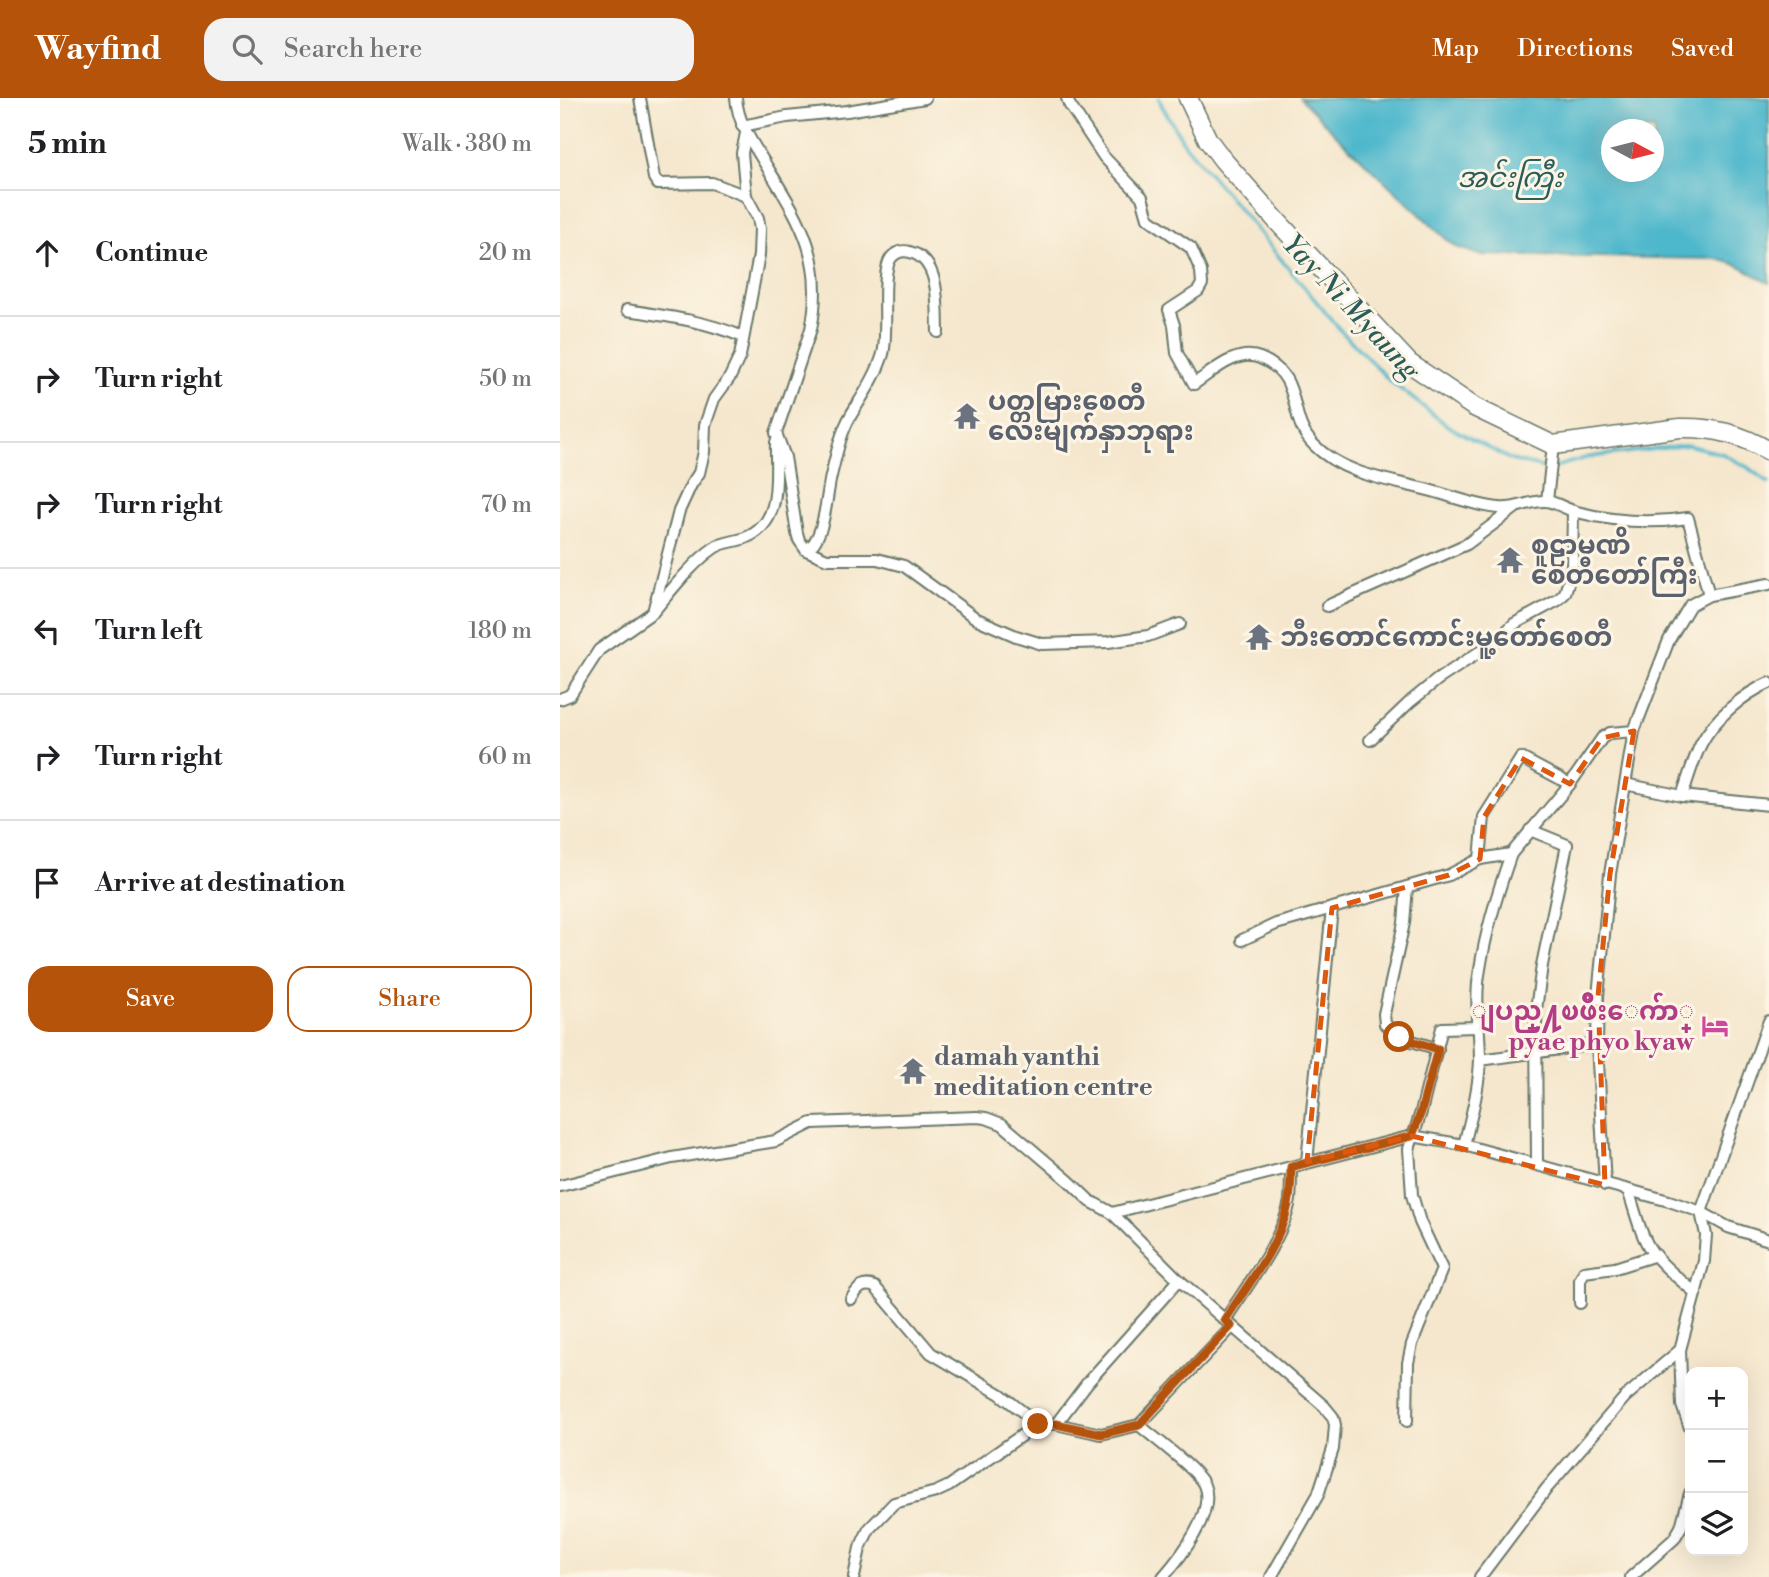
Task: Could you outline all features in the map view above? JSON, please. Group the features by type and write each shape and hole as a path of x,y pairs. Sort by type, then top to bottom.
{"main road":[{"path":"1188,98 1208,140 1277,221 1409,363 1474,407 1553,453 1680,428 1699,428 1733,434 1769,451"}],"street":[{"path":"640,98 654,178 658,184 712,183 746,195"},
{"path":"560,699 569,695 599,650 653,612 715,547 746,538 760,530 767,522 775,500 776,433 811,329 815,270 813,257 798,218 744,129 736,98"},
{"path":"744,129 787,117 847,111 925,98"},
{"path":"1067,98 1104,157 1142,197 1148,218 1191,248 1201,271 1202,284 1198,291 1169,310 1174,325 1177,353 1194,384 1235,359 1252,355 1262,359 1284,376 1293,391 1296,414 1304,434 1314,446 1334,460 1378,479 1500,509 1547,501 1573,511 1637,521 1662,522 1688,518 1709,595"},
{"path":"653,612 680,511 699,473 704,452 705,425 714,399 730,377 740,356 759,255 760,229 758,218 746,195 744,129"},
{"path":"806,550 814,545 820,534 834,463 845,427 868,389 883,353 888,265 895,254 905,251 927,262 936,292 938,332"},
{"path":"627,310 696,320 743,337"},
{"path":"776,433 785,457 797,533 806,550 828,559 877,559 904,566 978,619 1042,644 1108,642 1148,636 1180,624"},
{"path":"1547,501 1553,453"},
{"path":"1327,606 1467,544 1515,508"},
{"path":"1370,740 1437,680 1496,641 1514,624 1558,600 1565,593 1572,570 1573,511"},
{"path":"1605,1185 1597,1044 1598,996 1610,874 1634,731 1669,640 1690,605 1709,595 1769,584"},
{"path":"1682,796 1700,746 1708,733 1751,692 1769,683"},
{"path":"1464,1145 1476,1098 1480,1060 1477,1027 1479,968 1511,854 1570,784 1602,738 1610,733 1634,731"},
{"path":"1480,859 1484,817 1521,758 1570,784"},
{"path":"1625,784 1682,796 1769,805"},
{"path":"1530,830 1567,845 1542,965 1536,1010 1537,1164"},
{"path":"1242,940 1276,924 1448,875 1480,859 1511,854"},
{"path":"1407,887 1404,923 1384,1014 1385,1024 1399,1037 1438,1049"},
{"path":"1307,1162 1332,908"},
{"path":"1685,1414 1679,1388 1680,1350 1706,1248 1701,1212 1769,1021"},
{"path":"1407,1421 1408,1363 1412,1344 1442,1269 1420,1222 1412,1195 1409,1149 1442,1028 1477,1027"},
{"path":"1480,1060 1597,1044"},
{"path":"560,1186 672,1158 776,1141 812,1124 986,1118 1002,1124 1090,1201 1112,1213 1179,1280 1324,1406 1333,1418 1333,1449 1318,1495 1271,1577"},
{"path":"1112,1213 1412,1136 1464,1145 1628,1190 1701,1212 1728,1227 1769,1240"},
{"path":"854,1577 860,1548 869,1529 894,1503 949,1486 1038,1424 1056,1424 1101,1434 1139,1425 1228,1323 1286,1214 1291,1167"},
{"path":"1628,1190 1644,1237 1656,1255 1681,1282 1696,1293"},
{"path":"1580,1303 1580,1280 1584,1272 1615,1268 1656,1255"},
{"path":"1056,1424 1088,1382 1179,1280"},
{"path":"852,1299 859,1287 868,1284 875,1287 883,1293 931,1353 1000,1394 1038,1424"},
{"path":"1480,1577 1547,1488 1625,1397 1680,1350"},
{"path":"1139,1425 1193,1471 1204,1484 1206,1493 1206,1503 1185,1552 1163,1577"},
{"path":"1631,1577 1674,1539 1685,1512"}],"highlighted area":[{"path":"1634,731 1610,874 1598,996 1605,1185 1412,1136 1307,1162 1332,908 1449,875 1480,859 1484,817 1521,758 1570,784 1602,738"}],"water":[{"name":"အင်းကြီး","path":"1300,98 1769,98 1769,283 1738,265 1717,259 1479,255 1457,247"}],"waterway":[{"name":"Yay Ni Myaung","path":"1159,98 1184,143 1341,331 1389,380 1448,426 1511,460 1541,467 1558,466 1589,457 1688,445 1723,454 1769,483"}],"place":[{"name":"ပတ္တမြား‌စေတီ‌ လေးမျက်နှာဘုရား","path":"967,416"},
{"name":"စူဠာမဏိ စေတီတော်ကြီး","path":"1510,560"},
{"name":"ဘီးတောင်ကောင်းမူ့တော်စေတီ","path":"1259,637"},
{"name":"ျပည္႔ၿဖိဳးေက်ာ္ pyae phyo kyaw","path":"1715,1026"},
{"name":"damah yanthi meditation centre","path":"913,1071"}],"route":[{"path":"1038,1424 1056,1424 1101,1434 1139,1425 1231,1326 1225,1320 1268,1252 1286,1214 1291,1167 1412,1136 1438,1049 1399,1037"}]}
